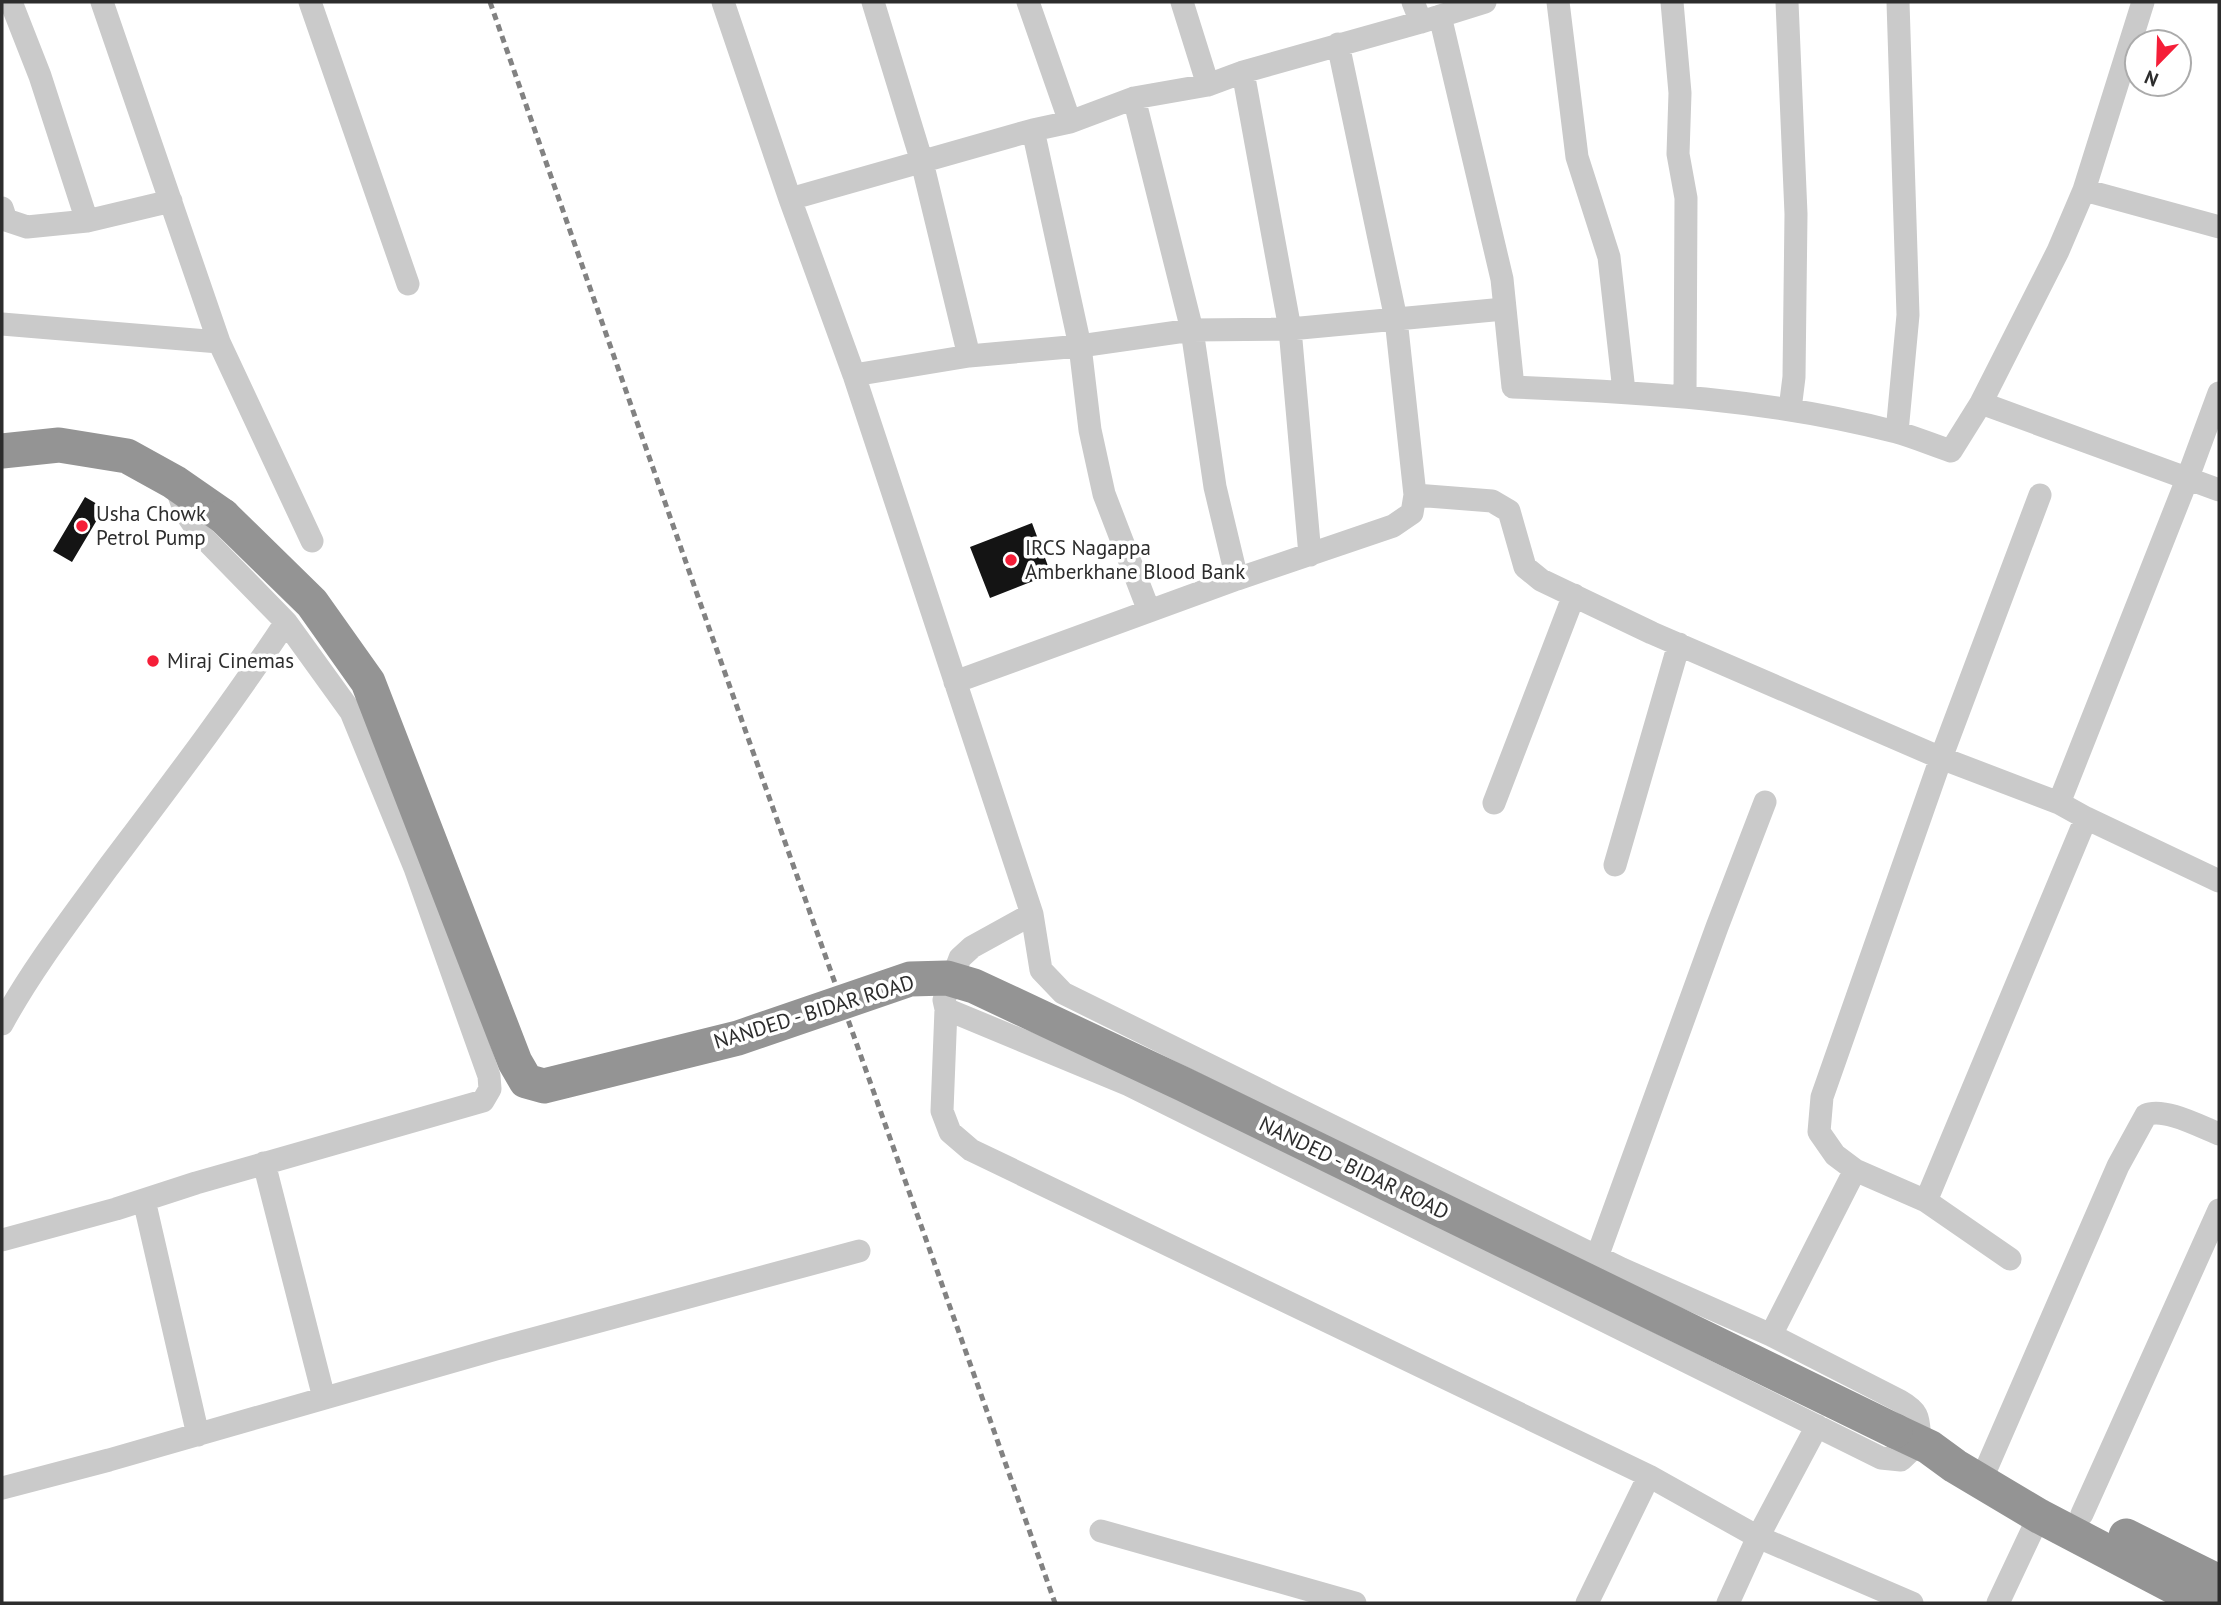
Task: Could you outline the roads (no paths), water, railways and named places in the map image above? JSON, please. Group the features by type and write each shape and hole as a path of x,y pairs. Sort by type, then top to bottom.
{"highway":[{"name":"NANDED - BIDAR ROAD","path":"2,451 59,445 127,456 174,482 223,516 313,603 368,682 510,1049 526,1081 544,1086 738,1038 910,979 947,978 974,986 1183,1084 1915,1440"},
{"path":"1915,1440 1961,1454 2219,1582"},
{"path":"1915,1440 2039,1516 2205,1603"}],"street":[{"path":"12,2 40,76 87,221"},
{"path":"102,2 219,342 312,541"},
{"path":"310,2 408,284"},
{"path":"723,2 853,375 1032,914 1041,970 1063,993 1597,1257 1771,1335 1914,1409 1918,1417 1915,1440 1901,1460 1881,1458 1129,1085 946,1009"},
{"path":"873,2 922,162 969,356"},
{"path":"1028,2 1069,122"},
{"path":"1182,2 1208,85"},
{"path":"790,199 1032,130 1069,122 1134,99 1208,85 1425,13 1485,2"},
{"path":"1558,2 1577,157 1609,257 1624,391"},
{"path":"1672,2 1680,93 1678,154 1686,198 1685,396"},
{"path":"1787,2 1796,214 1794,377 1790,409"},
{"path":"1897,432 1908,315 1898,2"},
{"path":"1425,13 1502,279 1513,387 1624,391 1790,409 1897,432 1951,451 1981,403 2059,251 2084,190 2143,2"},
{"path":"955,682 1237,579 1393,526 1412,513 1415,495 1395,319 1338,44"},
{"path":"1243,72 1290,329 1310,555"},
{"path":"1134,99 1192,330 1215,487 1237,579"},
{"path":"1032,130 1080,346 1090,430 1104,494 1149,611"},
{"path":"2084,190 2219,227"},
{"path":"2,208 6,220 27,227 87,221 171,201"},
{"path":"853,375 969,356 1080,346 1192,330 1290,329 1504,309"},
{"path":"2,324 219,342"},
{"path":"2059,803 2219,393"},
{"path":"1981,403 2219,490"},
{"path":"2,1240 483,1101 490,1090 489,1076 415,868 351,712 286,622 200,534 186,512 174,482"},
{"path":"1415,495 1492,501 1509,511 1525,567 1541,580 1679,644 1941,758 2059,803 2219,881"},
{"path":"2010,1259 1926,1201 1855,1170 1835,1155 1819,1132 1822,1097 1941,758 2040,495"},
{"path":"1494,803 1574,595"},
{"path":"2,1024 49,948 253,673 286,622"},
{"path":"1615,865 1679,644"},
{"path":"1597,1257 1765,802"},
{"path":"1926,1201 2086,818"},
{"path":"1032,914 972,947 960,958 944,1000 946,1009 942,1111 950,1132 971,1150 1649,1476 1758,1536 1912,1603"},
{"path":"1987,1467 2118,1166 2146,1115 2154,1112 2165,1114 2219,1134"},
{"path":"264,1163 324,1398"},
{"path":"1771,1335 1855,1170"},
{"path":"144,1200 198,1435"},
{"path":"2082,1514 2219,1210"},
{"path":"2,1488 496,1349 859,1251"},
{"path":"1728,1603 1758,1536 1817,1426"},
{"path":"1587,1603 1649,1476"},
{"path":"1998,1603 2039,1516"},
{"path":"1101,1531 1289,1594 1355,1603"}],"railway":[{"path":"490,2 1055,1603"}],"place":[{"name":"Usha Chowk Petrol Pump","path":"82,526"},
{"name":"IRCS Nagappa Amberkhane Blood Bank","path":"1011,560"},
{"name":"Miraj Cinemas","path":"153,661"}]}
